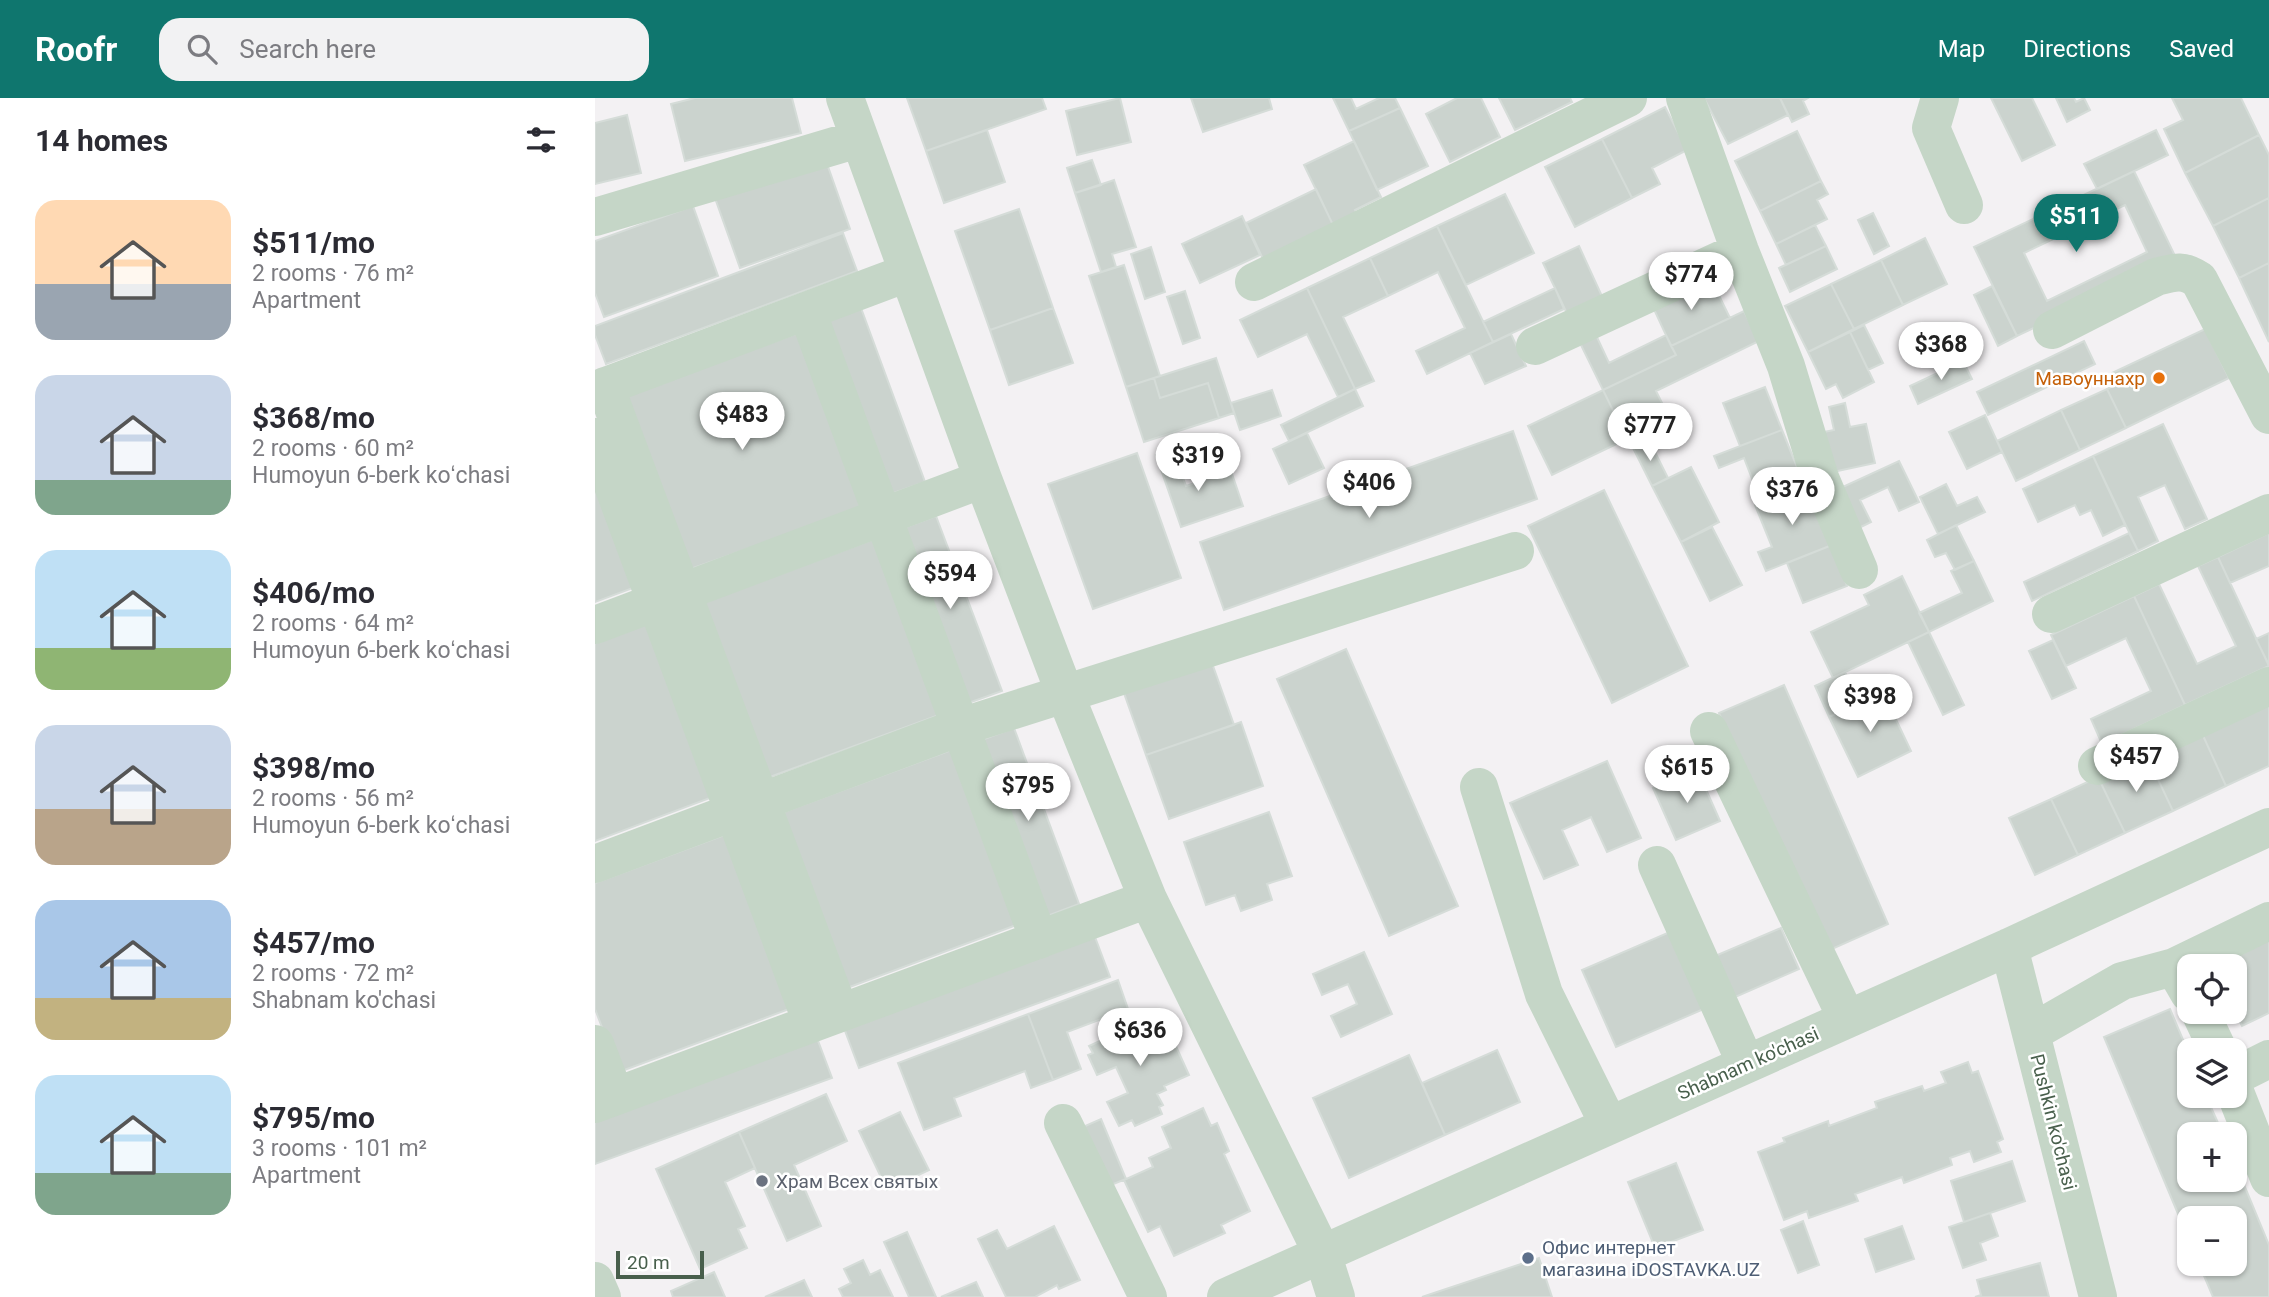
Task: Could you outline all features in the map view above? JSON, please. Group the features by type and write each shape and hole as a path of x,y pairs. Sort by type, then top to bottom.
{"street":[{"path":"845,98 983,480 1065,694 1148,899 1322,1253 1336,1297"},
{"path":"1254,282 1627,98"},
{"path":"1685,98 1740,251 1786,366 1820,478 1859,570"},
{"path":"1940,98 1931,128 1964,205"},
{"path":"595,216 858,139"},
{"path":"1535,346 1740,251"},
{"path":"2052,330 2156,277 2174,272 2189,272 2199,280 2269,415"},
{"path":"826,1018 669,597 600,388 907,273"},
{"path":"807,311 1039,940"},
{"path":"595,436 669,597"},
{"path":"595,625 983,480"},
{"path":"2051,614 2269,513"},
{"path":"595,864 960,726 1515,551"},
{"path":"2097,766 2269,686"},
{"path":"1709,731 1847,1019"},
{"path":"1479,788 1544,995 1609,1125"},
{"name":"Shabnam ko'chasi","path":"1226,1297 2009,947 2269,827"},
{"path":"1657,865 1746,1064"},
{"path":"595,1044 605,1100 1148,899"},
{"path":"2221,954 2269,922"},
{"name":"Pushkin ko'chasi","path":"2009,947 2098,1297"},
{"path":"2031,1033 2122,981 2177,980"},
{"path":"2247,1070 2269,1059"},
{"path":"2241,1108 2268,1175"},
{"path":"1063,1123 1149,1297"},
{"path":"595,1281 602,1297"}],"building":[{"path":"695,98 792,98 801,133 685,161 671,104"},
{"path":"907,98 1042,98 1046,109 926,151"},
{"path":"1120,98 1131,142 1077,155 1066,111"},
{"path":"1191,98 1269,98 1272,109 1203,132"},
{"path":"1333,98 1351,98 1356,109 1379,98 1395,98 1400,108 1349,131"},
{"path":"1457,98 1481,98 1500,137 1450,162 1426,114"},
{"path":"1499,98 1570,98 1572,102 1515,130"},
{"path":"1704,98 1780,98 1788,115 1728,144"},
{"path":"1780,98 1808,98 1803,101 1809,114 1792,122"},
{"path":"1991,98 2032,98 2055,145 2022,161"},
{"path":"2056,98 2074,98 2076,102 2084,98 2090,110 2067,122"},
{"path":"2172,98 2241,98 2259,135 2185,173 2164,129 2183,120"},
{"path":"1665,107 1687,150 1652,168 1660,184 1632,198 1602,139"},
{"path":"1400,108 1428,166 1377,190 1349,131"},
{"path":"627,115 641,173 595,184 595,123"},
{"path":"987,130 1005,182 944,203 926,151"},
{"path":"2156,130 2168,155 2097,189 2084,164"},
{"path":"1797,131 1821,181 1760,211 1735,161"},
{"path":"2259,135 2269,155 2269,198 2213,226 2185,173"},
{"path":"1602,139 1632,198 1575,227 1545,167"},
{"path":"1354,141 1381,197 1355,210 1357,214 1333,225 1304,165"},
{"path":"825,158 850,229 740,268 715,198"},
{"path":"1092,160 1101,185 1075,193 1067,168"},
{"path":"2134,171 2177,260 2017,336 1974,247","holes":["2125,205 2147,252 2047,301 2024,253"]},
{"path":"1114,180 1136,247 1112,254 1116,267 1101,272 1075,193"},
{"path":"1821,181 1828,194 1817,200 1827,219 1776,244 1760,211"},
{"path":"1316,189 1333,225 1263,259 1246,223"},
{"path":"1505,194 1534,253 1466,285 1437,226"},
{"path":"2269,198 2269,263 2239,278 2213,226"},
{"path":"693,206 718,276 604,317 595,293 595,241"},
{"path":"1019,209 1053,308 990,330 955,231"},
{"path":"1873,213 1889,246 1874,254 1858,220"},
{"path":"1242,216 1260,255 1200,283 1182,244"},
{"path":"1815,225 1826,246 1786,265 1776,244"},
{"path":"1437,226 1493,342 1427,374 1416,351 1465,328 1438,272 1388,296 1370,258"},
{"path":"843,233 857,271 606,364 595,335 595,326"},
{"path":"1925,238 1947,284 1903,305 1881,260"},
{"path":"1579,246 1606,305 1571,322 1543,263"},
{"path":"1826,246 1837,269 1790,292 1779,268"},
{"path":"1151,247 1165,292 1145,299 1131,254"},
{"path":"1370,258 1388,296 1343,317 1374,381 1355,389 1307,288"},
{"path":"1881,260 1903,305 1854,329 1831,284"},
{"path":"2269,263 2269,342 2239,278"},
{"path":"1124,265 1160,376 1126,387 1089,276"},
{"path":"1710,277 1730,318 1671,346 1652,305"},
{"path":"1831,284 1854,329 1808,352 1785,306"},
{"path":"1992,286 2017,336 1998,346 1974,295"},
{"path":"1307,288 1355,389 1338,397 1307,334 1258,357 1240,320"},
{"path":"1555,288 1564,309 1493,342 1483,322"},
{"path":"1185,291 1200,338 1183,344 1167,297"},
{"path":"861,308 925,482 888,495 824,321"},
{"path":"1053,308 1073,363 1009,385 990,330"},
{"path":"1744,311 1759,341 1656,391 1670,419 1627,439 1603,390 1676,355 1671,346"},
{"path":"1864,325 1883,363 1868,370 1850,332"},
{"path":"2205,329 2229,378 2126,428 2107,389 2117,384 2112,373"},
{"path":"801,332 864,508 682,572 619,397"},
{"path":"1850,332 1874,382 1843,398 1836,384 1826,389 1808,352"},
{"path":"1595,333 1609,363 1666,335 1676,355 1603,390 1579,341"},
{"path":"1511,334 1526,366 1485,384 1470,353"},
{"path":"2084,341 2095,364 1988,415 1977,392"},
{"path":"1216,358 1234,413 1219,418 1208,383 1160,398 1154,378"},
{"path":"1963,361 1972,379 1918,404 1910,386"},
{"path":"1154,378 1160,398 1208,383 1219,418 1144,442 1126,387"},
{"path":"1765,387 1782,430 1740,446 1723,403"},
{"path":"1355,389 1363,406 1289,441 1281,425"},
{"path":"2107,389 2126,428 2080,450 2061,410"},
{"path":"1272,390 1281,416 1240,430 1231,403"},
{"path":"1603,390 1627,439 1552,475 1528,426"},
{"path":"1845,403 1850,427 1866,424 1875,463 1828,473 1819,433 1834,430 1829,407"},
{"path":"2061,410 2080,450 2016,481 1997,441"},
{"path":"1985,415 2002,452 1967,469 1949,432"},
{"path":"2163,424 2207,519 2185,529 2165,485 2138,497 2158,541 2138,551 2093,456"},
{"path":"1782,430 1799,472 1756,489 1744,458 1719,468 1714,456"},
{"path":"1513,431 1537,499 1224,610 1200,542"},
{"path":"1307,433 1324,468 1289,484 1273,449"},
{"path":"1649,440 1668,478 1652,486 1633,448"},
{"path":"1173,449 1186,486 1231,471 1243,506 1181,527 1156,455"},
{"path":"1137,453 1181,578 1093,609 1048,484"},
{"path":"2093,456 2125,525 2103,536 2091,510 2080,515 2075,505 2038,522 2023,489"},
{"path":"595,461 641,585 595,602"},
{"path":"1899,461 1919,502 1899,511 1888,487 1860,500 1871,522 1853,531 1834,491"},
{"path":"1691,467 1719,522 1681,542 1652,486"},
{"path":"1808,484 1832,545 1766,571 1758,552 1772,547 1755,505"},
{"path":"1946,484 1957,506 1977,497 1985,512 1938,534 1920,497"},
{"path":"1604,490 1688,666 1612,703 1528,526"},
{"path":"936,516 1002,691 963,705 898,530"},
{"path":"1956,525 1974,561 1955,570 1946,553 1935,557 1927,540"},
{"path":"1712,527 1742,585 1710,601 1681,542"},
{"path":"2129,533 2138,551 2032,601 2024,582"},
{"path":"2269,533 2269,566 2230,583 2218,557"},
{"path":"874,539 939,715 759,781 694,606"},
{"path":"1832,545 1847,586 1803,603 1787,563"},
{"path":"2218,557 2269,666 2185,705 2134,596 2159,584 2197,664 2236,646 2198,566"},
{"path":"1974,561 1993,601 1929,632 1919,613 1962,593 1951,571"},
{"path":"1902,576 1929,632 1833,678 1811,632 1869,605 1864,595"},
{"path":"2134,596 2185,705 2102,744 2091,719 2151,691 2126,638 2066,666 2051,635"},
{"path":"653,621 718,795 595,841 595,643"},
{"path":"1929,632 1964,705 1943,715 1908,642"},
{"path":"2269,633 2269,665 2256,639"},
{"path":"2053,640 2076,688 2052,699 2029,651"},
{"path":"1346,649 1458,906 1389,936 1277,679"},
{"path":"1212,663 1234,725 1146,755 1124,693"},
{"path":"1845,672 1860,703 1829,717 1815,686"},
{"path":"1784,685 1888,924 1823,953 1719,713"},
{"path":"1883,692 1911,751 1858,777 1829,717"},
{"path":"2269,697 2269,766 2226,786 2200,729"},
{"path":"1241,722 1263,786 1169,819 1146,755"},
{"path":"1014,728 1079,904 1042,918 976,742"},
{"path":"2200,729 2226,786 2173,811 2146,754"},
{"path":"954,749 1019,924 839,991 773,816"},
{"path":"2146,754 2173,811 2125,833 2098,777"},
{"path":"1607,761 1641,838 1607,852 1591,817 1562,830 1578,865 1544,879 1510,803"},
{"path":"1697,769 1720,821 1676,840 1653,788"},
{"path":"2098,777 2125,833 2078,855 2051,799"},
{"path":"2051,799 2078,855 2035,875 2009,818"},
{"path":"1269,812 1292,876 1267,884 1272,900 1241,911 1235,895 1206,905 1184,842"},
{"path":"735,831 800,1005 619,1072 595,1009 595,883"},
{"path":"1679,928 1713,1005 1616,1047 1582,970"},
{"path":"1781,928 1799,969 1733,998 1715,956"},
{"path":"1095,937 1110,977 859,1068 844,1028"},
{"path":"2269,939 2269,1013 2247,1024 2247,954 2239,954"},
{"path":"1364,952 1392,1014 1341,1037 1331,1016 1357,1004 1348,984 1322,995 1313,974"},
{"path":"1118,980 1128,1009 1067,1032 1081,1069 1053,1080 1028,1014"},
{"path":"2170,1009 2182,1038 2177,1038 2177,1108 2211,1108 2218,1122 2177,1122 2177,1192 2247,1192 2269,1245 2269,1297 2213,1297 2204,1276 2247,1276 2247,1206 2177,1206 2177,1211 2104,1037"},
{"path":"1161,1013 1189,1075 1164,1086 1166,1090 1157,1094 1163,1105 1159,1107 1162,1114 1135,1126 1132,1120 1119,1126 1107,1102 1128,1093 1116,1067 1097,1075 1088,1055 1093,1053 1089,1046"},
{"path":"1028,1014 1053,1080 1031,1088 1025,1071 954,1098 961,1116 924,1130 898,1063"},
{"path":"817,1038 832,1078 595,1164 595,1118"},
{"path":"1497,1050 1520,1102 1445,1135 1422,1083"},
{"path":"1409,1055 1445,1135 1349,1178 1313,1098"},
{"path":"1968,1062 1972,1073 1978,1071 2003,1139 1997,1142 2001,1152 1974,1162 1970,1151 1950,1158 1952,1165 1904,1183 1902,1177 1855,1194 1858,1201 1809,1218 1807,1211 1784,1220 1758,1152 1785,1142 1783,1138 1828,1121 1829,1126 1877,1108 1875,1102 1922,1086 1924,1091 1946,1083 1941,1072"},
{"path":"826,1094 847,1141 794,1165 821,1226 787,1241 739,1132"},
{"path":"1203,1108 1211,1126 1217,1123 1229,1151 1224,1154 1250,1211 1221,1225 1225,1233 1174,1256 1160,1226 1148,1232 1124,1180 1153,1167 1149,1158 1171,1148 1162,1127"},
{"path":"900,1112 929,1170 887,1190 859,1131"},
{"path":"1101,1119 1126,1179 1101,1189 1076,1130"},
{"path":"739,1132 755,1168 725,1182 745,1226 738,1229 747,1248 700,1269 656,1169"},
{"path":"2012,1161 2025,1201 1964,1222 1951,1181"},
{"path":"1676,1163 1703,1230 1655,1248 1628,1182"},
{"path":"1990,1213 1998,1236 1980,1243 1986,1260 1963,1268 1949,1227"},
{"path":"1803,1221 1819,1265 1798,1273 1781,1230"},
{"path":"1054,1226 1080,1280 1059,1289 1057,1285 1035,1297 1006,1297 978,1239 997,1230 1007,1249"},
{"path":"1902,1226 1914,1259 1876,1272 1865,1239"},
{"path":"907,1232 936,1297 909,1297 884,1242"},
{"path":"1539,1258 1552,1297 1422,1297"},
{"path":"863,1260 870,1275 880,1270 893,1297 843,1297 839,1289 851,1283 844,1269"},
{"path":"2040,1263 2049,1297 1975,1297 1981,1295 1977,1280"},
{"path":"714,1272 725,1297 673,1297 671,1291"},
{"path":"804,1280 812,1297 765,1297"},
{"path":"976,1282 983,1297 941,1297"}],"place":[{"name":"Мавоуннахр","path":"2159,378"},
{"name":"Храм Всех святых","path":"762,1181"},
{"name":"Офис интернет магазина iDOSTAVKA.UZ","path":"1528,1258"}]}
